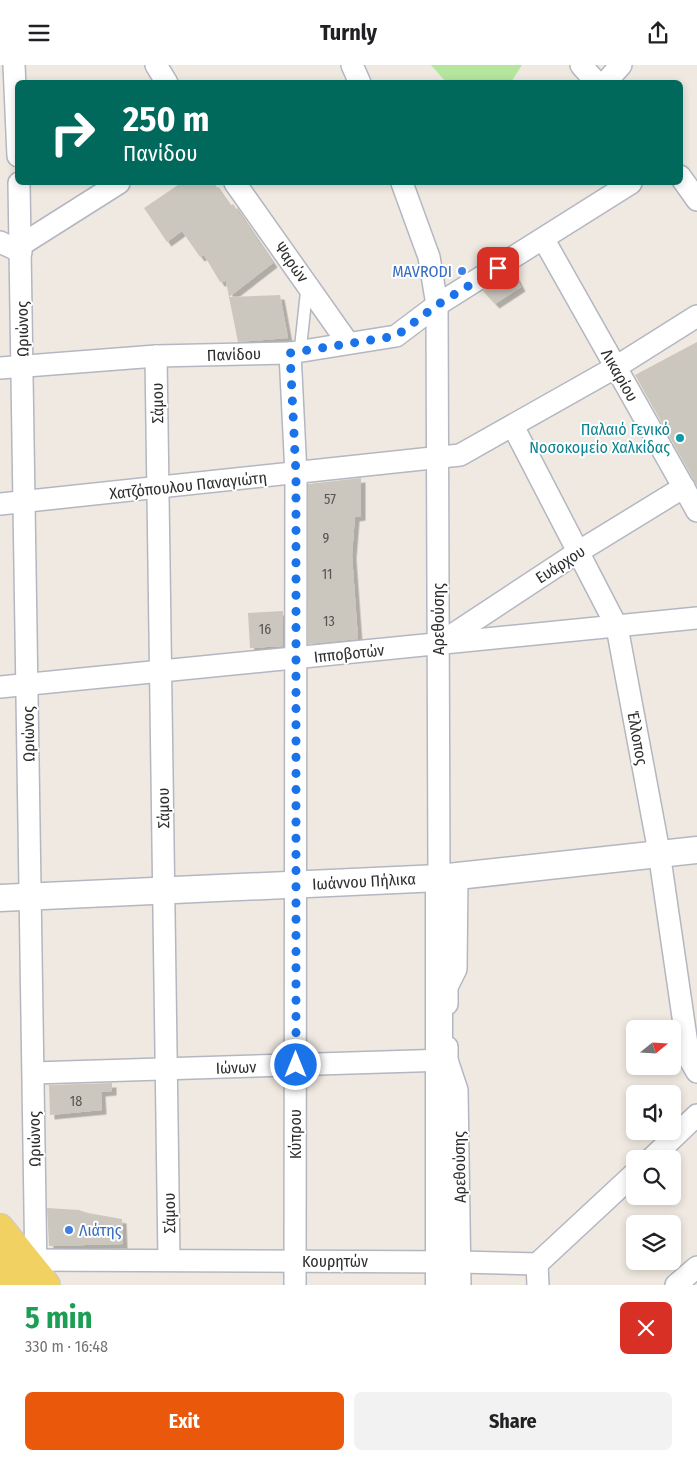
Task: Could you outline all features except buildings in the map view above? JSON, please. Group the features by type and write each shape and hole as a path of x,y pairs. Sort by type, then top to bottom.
{"main road":[{"path":"0,1228 25,1271"}],"street":[{"path":"14,65 15,88"},
{"path":"156,65 165,80"},
{"path":"352,65 359,80"},
{"path":"581,65 594,80"},
{"path":"608,80 621,65"},
{"path":"683,179 697,200"},
{"name":"Ωριώνος","path":"19,185 34,1073 25,1271"},
{"path":"0,242 21,248 116,185"},
{"name":"Ψαρών","path":"236,185 348,343"},
{"name":"Αρεθούσης","path":"403,185 429,257 437,305 438,644 448,877 443,1060 446,1269 460,1285"},
{"name":"Πανίδου","path":"0,368 156,356 295,352 396,336 437,305 544,240 628,185"},
{"name":"Λικαρίου","path":"544,240 697,511"},
{"name":"Χατζόπουλου Παναγιώτη","path":"0,504 438,459 460,455 616,367 697,317"},
{"name":"Κύπρου","path":"295,352 295,1285"},
{"name":"Σάμου","path":"156,356 169,1260"},
{"name":"Έλλοπος","path":"513,426 617,627 659,852 689,1058 697,1072"},
{"name":"Ευάρχου","path":"438,644 578,552 684,487"},
{"name":"Ιπποβοτών","path":"0,687 697,618"},
{"name":"Ιωάννου Πήλικα","path":"0,898 448,877 659,852 697,850"},
{"name":"Ιώνων","path":"34,1073 443,1060"},
{"path":"660,1150 697,1115"},
{"name":"Κουρητών","path":"25,1271 169,1260 295,1261 538,1275 626,1182"},
{"path":"676,1285 697,1267"}],"lane":[{"path":"295,352 307,283"}],"green space":[{"path":"431,65 522,65 512,80 444,80"}],"place":[{"name":"MAVRODI","path":"462,271"},
{"name":"Παλαιό Γενικό Νοσοκομείο Χαλκίδας","path":"680,438"},
{"name":"Λιάτης","path":"69,1230"}],"route":[{"path":"296,1065 296,474 290,353 396,336 437,305 498,268"}]}
